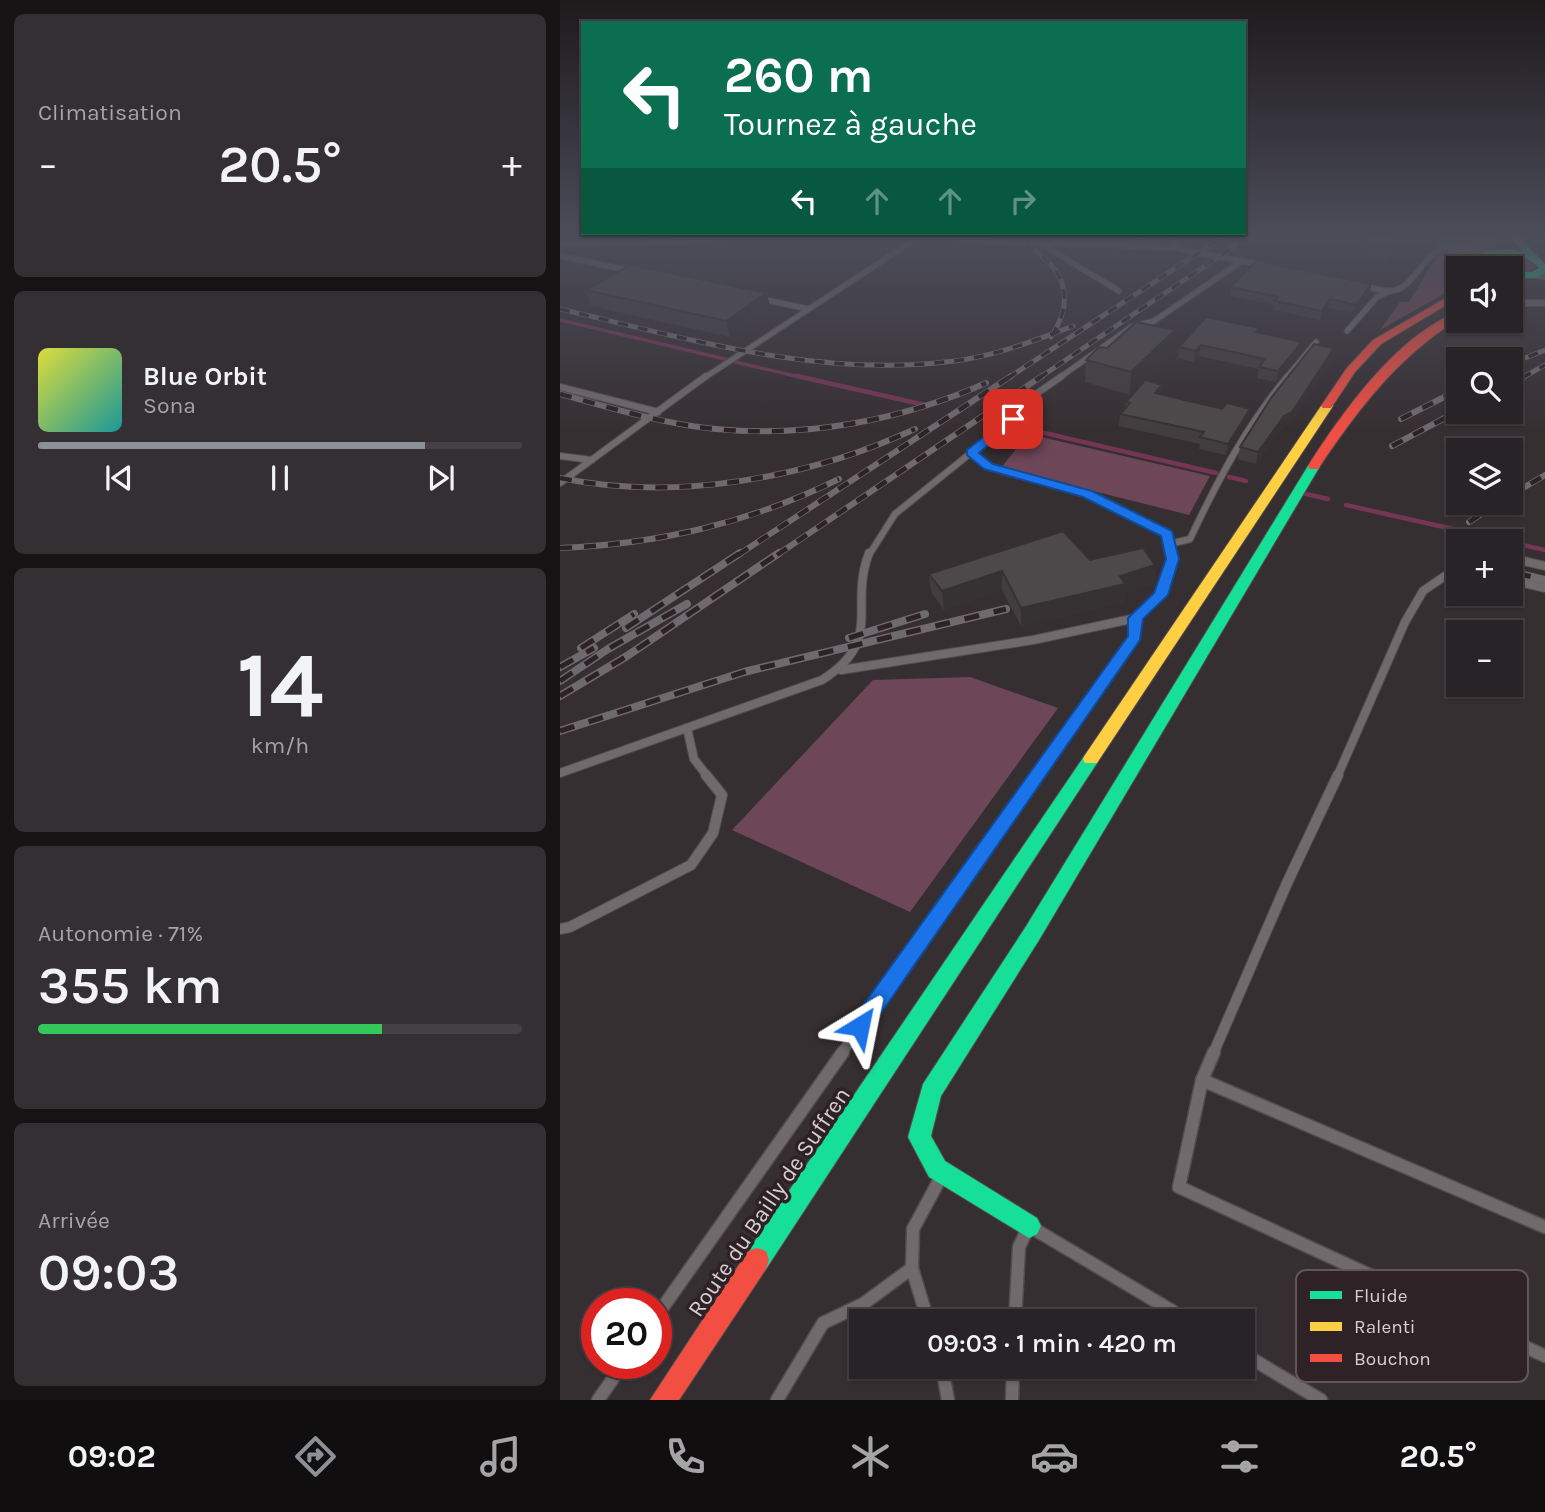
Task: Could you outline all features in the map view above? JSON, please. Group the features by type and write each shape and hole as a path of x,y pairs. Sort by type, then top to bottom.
{"main road":[{"name":"Route du Bailly de Suffren","path":"663,1400 1351,370 1377,342 1446,301"},
{"path":"1029,1226 937,1169 919,1138 931,1092 1032,934 1328,443 1372,380 1389,363 1446,323"}],"street":[{"path":"1523,303 1545,303"}],"lane":[{"path":"767,300 808,309"},
{"path":"560,483 725,362 821,300"},
{"path":"841,670 858,645 861,634 864,569 883,527 895,514 1013,419 1026,401 1130,327 1154,321 1184,300"},
{"path":"1347,331 1374,300"},
{"path":"1170,544 1190,540 1223,470 1258,412 1315,342"},
{"path":"560,387 658,412"},
{"path":"560,773 822,680 841,670 1033,640 1136,618 1161,595 1172,559 1168,534 1088,494 989,467 971,453"},
{"path":"560,456 592,460"},
{"path":"1523,561 1545,566"},
{"path":"1359,1270 1179,1187 1202,1080 1282,895 1368,710 1405,622 1423,591 1446,575"},
{"path":"1523,583 1545,588"},
{"path":"672,1294 1135,637 1136,618"},
{"path":"560,929 570,927 691,865 713,833 722,795 694,758 687,728"},
{"path":"1202,1080 1545,1227"},
{"path":"924,1309 912,1268 913,1229 943,1173"},
{"path":"1016,1309 1019,1247 1029,1226 1169,1309"},
{"path":"777,1400 823,1324 863,1304 912,1268"},
{"path":"1528,1348 1545,1356"},
{"path":"1255,1361 1321,1400"},
{"path":"598,1400 613,1379"},
{"path":"944,1379 948,1400"},
{"path":"1012,1400 1013,1379"}],"shaded area":[{"path":"1433,300 1380,330 1400,302"},
{"path":"1028,434 1210,476 1189,515 1001,468"},
{"path":"970,677 1058,708 910,912 732,830 873,680"}],"building":[{"path":"633,300 756,300 726,321"},
{"path":"1276,300 1329,300 1322,311"},
{"path":"1336,300 1359,300 1356,305"},
{"path":"1206,317 1259,328 1256,332 1302,342 1278,371 1259,367 1265,359 1201,345 1195,351 1179,347"},
{"path":"1136,322 1175,330 1131,372 1086,360 1099,347 1107,348"},
{"path":"1314,344 1334,348 1292,412 1284,416 1258,452 1240,447 1271,398"},
{"path":"1145,380 1162,385 1155,393 1222,409 1227,403 1250,409 1228,444 1200,437 1204,432 1120,414 1130,403 1126,402"},
{"path":"1063,531 1090,560 1143,548 1155,565 1120,576 1125,584 1021,608 1002,571 942,591 929,574"}],"waterway":[{"path":"560,320 725,359"},
{"path":"735,362 804,378"},
{"path":"797,376 925,405"},
{"path":"989,420 1216,473"},
{"path":"1229,477 1246,481"},
{"path":"1306,494 1328,499"},
{"path":"1346,505 1453,529"},
{"path":"1523,545 1545,550"}],"railway":[{"path":"1053,334 1060,319 1064,300"},
{"path":"1008,378 1126,300"},
{"path":"1039,378 1154,300"},
{"path":"560,309 751,352 848,364 896,365 962,360 1053,334"},
{"path":"1053,334 1073,326"},
{"path":"1523,359 1545,350"},
{"path":"1523,377 1545,365"},
{"path":"738,555 1011,376"},
{"path":"777,555 1042,376"},
{"path":"560,394 637,415 696,427 785,431 888,416 954,396 986,383"},
{"path":"1401,419 1446,396"},
{"path":"1392,446 1446,417"},
{"path":"560,478 604,485 650,487 741,481 831,461 915,429"},
{"path":"1523,488 1545,475"},
{"path":"560,548 633,542 703,528 771,508 839,479"},
{"path":"1469,522 1480,515"},
{"path":"626,628 740,553"},
{"path":"560,696 627,656 779,553"},
{"path":"1523,575 1545,580"},
{"path":"560,681 608,649 687,604"},
{"path":"560,731 744,672 1006,609"},
{"path":"581,648 634,614"},
{"path":"849,638 925,614"},
{"path":"560,667 594,648"}],"traffic: fast":[{"path":"1029,1226 937,1169 919,1137 931,1092 1032,934 1314,466"},
{"path":"757,1260 1091,759"}],"traffic: slow":[{"path":"1091,759 1327,406"}],"traffic: jam":[{"path":"1327,406 1351,370 1377,342 1446,301"},
{"path":"1314,466 1359,400 1376,381 1414,345 1446,322"},
{"path":"663,1400 757,1260"}],"route":[{"path":"860,1026 1135,637 1136,618 1161,595 1172,559 1168,534 1088,494 989,467 971,453 1013,419"}]}
